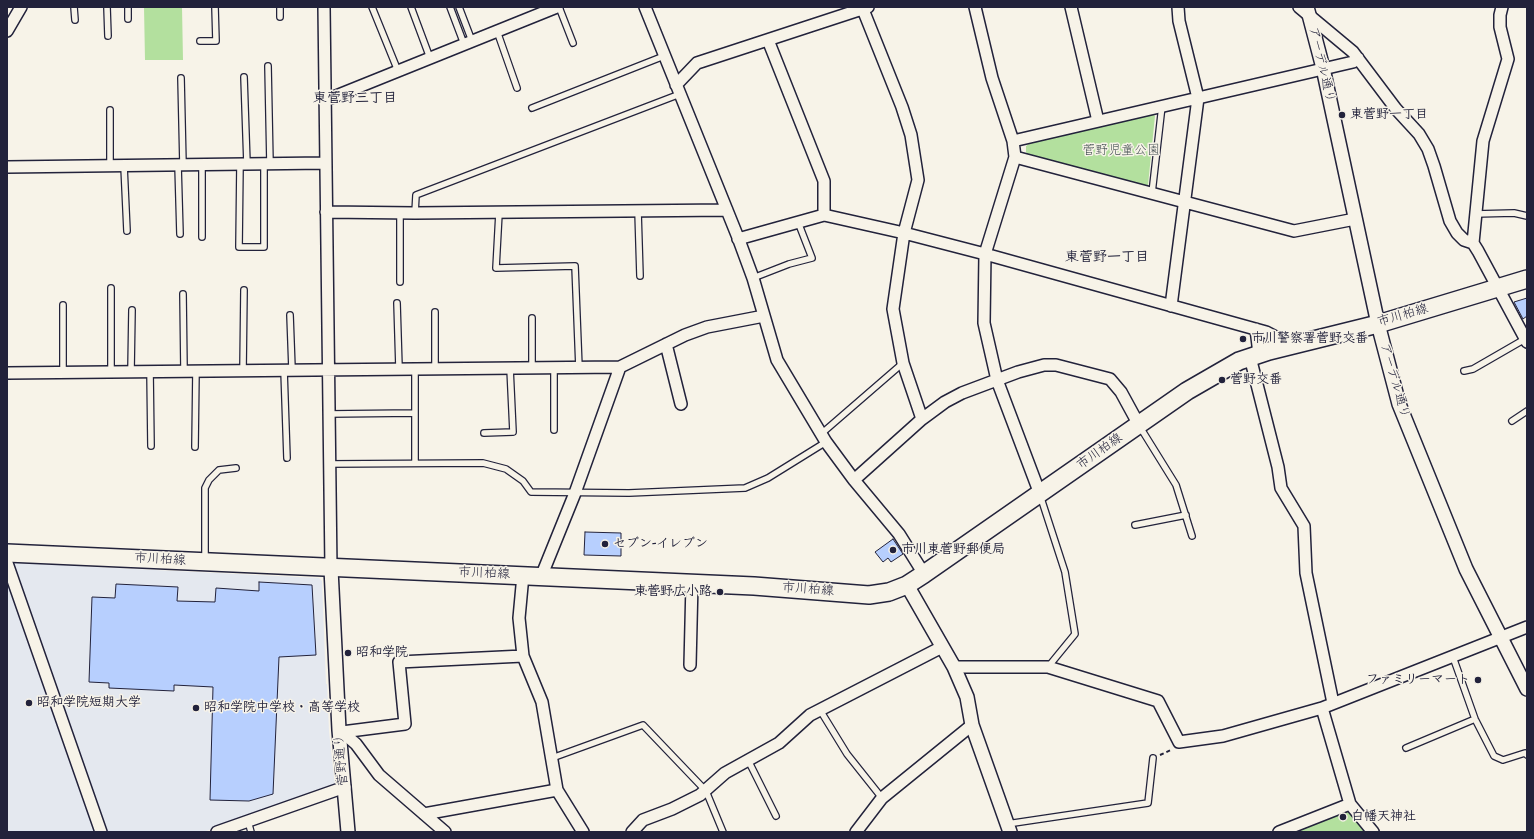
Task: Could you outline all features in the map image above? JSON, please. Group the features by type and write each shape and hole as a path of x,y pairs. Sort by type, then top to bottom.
{"main road":[{"name":"市川柏線","path":"7,554 692,583 869,595 889,592 907,585 924,574 1200,384 1254,356 1290,345 1378,324 1527,279"}],"street":[{"path":"7,31 21,7"},
{"path":"324,7 326,100 324,163 326,212 328,464 331,568"},
{"path":"326,100 556,7"},
{"path":"645,7 738,239 752,278 777,360 824,438 854,480 899,534 924,574"},
{"path":"976,7 992,78 1013,141 1015,157 985,254 984,323 997,380 1040,494"},
{"path":"1071,7 1098,121"},
{"path":"1171,306 1198,98 1179,21 1178,7"},
{"path":"1300,7 1308,12 1358,58 1396,109 1419,134 1432,160 1450,221 1457,233 1464,240 1473,243"},
{"path":"1502,7 1500,27 1508,59 1483,141 1473,243 1526,340"},
{"path":"678,89 698,63 864,8 911,135 918,180 904,233 893,309 903,363 922,419"},
{"name":"アーデル通り","path":"1308,12 1323,68 1378,324 1392,381 1410,433 1466,569 1527,689"},
{"path":"768,40 824,181 824,214"},
{"path":"1013,141 1353,62 1358,58"},
{"path":"1015,157 1294,231 1355,219"},
{"path":"7,167 324,163"},
{"path":"326,212 415,213 727,210"},
{"path":"738,239 824,214 985,254 1256,329 1266,332 1290,345"},
{"path":"7,373 111,370 620,367 685,335 707,327 764,316"},
{"path":"1256,329 1254,356 1278,467 1281,488 1304,526 1306,573 1333,703"},
{"path":"666,344 681,404"},
{"path":"854,480 922,419 945,402 962,393 1018,372 1050,365 1056,365 1110,379 1122,392 1139,425"},
{"path":"541,577 575,493 620,367"},
{"path":"7,563 101,832"},
{"name":"菅野通り","path":"331,568 348,832"},
{"path":"522,576 519,618 523,656 542,702 558,790 580,831"},
{"path":"690,665 692,583"},
{"path":"907,585 954,667 967,697 972,725 1009,828"},
{"path":"954,667 1048,667 1158,701 1179,742 1224,736 1322,708 1527,627"},
{"path":"632,832 643,820 672,810 706,791 725,773 779,743 810,716 820,710 942,646"},
{"path":"341,731 405,724 399,662 523,656"},
{"path":"1322,708 1350,804 1373,832"},
{"path":"856,832 882,798 972,725"},
{"path":"341,731 356,744 379,775 445,832"},
{"path":"217,832 249,827 345,787"},
{"path":"424,814 558,790"},
{"path":"1279,832 1350,804"}],"lane":[{"path":"74,7 75,20"},
{"path":"107,7 108,36"},
{"path":"128,7 128,19"},
{"path":"200,41 216,41 215,7"},
{"path":"280,7 280,17"},
{"path":"372,7 398,71"},
{"path":"411,7 430,58"},
{"path":"450,7 468,43"},
{"path":"458,7 468,43"},
{"path":"556,7 573,43"},
{"path":"497,31 517,88"},
{"path":"532,108 664,56"},
{"path":"244,77 244,164 239,247 264,247 268,66"},
{"path":"180,234 181,78"},
{"path":"415,213 416,195 678,89"},
{"path":"1152,194 1162,106"},
{"path":"110,110 110,166"},
{"path":"202,165 202,237"},
{"path":"124,166 127,231"},
{"path":"638,211 640,276"},
{"path":"498,212 496,268 575,266 579,368"},
{"path":"400,213 400,282"},
{"path":"1475,214 1514,213 1527,216"},
{"path":"752,278 788,264 812,258 798,222"},
{"path":"111,288 111,370"},
{"path":"243,370 244,290"},
{"path":"183,294 184,370"},
{"path":"397,303 399,368"},
{"path":"62,371 63,305"},
{"path":"131,370 132,310"},
{"path":"435,312 435,368"},
{"path":"287,458 290,316"},
{"path":"532,318 532,368"},
{"path":"1464,371 1473,369 1526,340"},
{"path":"328,464 483,462 506,469 523,481 531,492 629,493 745,488 768,478 824,438 903,363"},
{"path":"415,368 415,463"},
{"path":"484,433 513,432 510,368"},
{"path":"554,368 554,430"},
{"path":"150,370 151,446"},
{"path":"196,370 196,447"},
{"path":"1512,421 1527,411"},
{"path":"328,414 415,413"},
{"path":"1139,425 1176,485 1192,536"},
{"path":"205,562 205,488 209,480 219,470 236,468"},
{"path":"1040,494 1065,572 1075,634 1048,667"},
{"path":"1135,525 1186,515"},
{"path":"1453,657 1475,719 1494,756 1503,760 1525,753 1527,754"},
{"path":"820,710 847,754 882,798"},
{"path":"1406,748 1475,719"},
{"path":"552,758 643,725 706,791 723,832"},
{"path":"1009,828 1148,803 1153,758"},
{"path":"748,760 776,816"}],"path":[{"path":"1153,758 1167,752 1179,742"}],"shaded area":[{"name":"昭和学院中学校・高等学校","path":"14,561 94,567 319,578 322,581 326,684 335,786 203,832 108,832 13,567"},
{"name":"昭和学院短期大学","path":"7,574 95,832 7,832"}],"green space":[{"path":"144,7 182,7 183,60 145,60"},
{"name":"菅野児童公園","path":"1153,114 1155,116 1148,185 1143,188 1029,157 1026,152 1026,146 1030,143"},
{"name":"白幡天神社","path":"1350,804 1373,832 1279,832"}],"building":[{"path":"1527,298 1527,316 1523,319 1514,302"},
{"path":"585,532 621,533 621,556 584,555"},
{"path":"893,539 903,554 891,562 888,558 883,562 875,552"},
{"path":"259,582 312,585 316,655 279,657 273,794 249,801 210,800 213,687 174,685 174,691 109,688 109,683 89,682 92,597 115,598 116,584 178,587 177,601 215,602 216,588 259,591"}],"place":[{"name":"東菅野一丁目","path":"1342,115"},
{"name":"市川警察署菅野交番","path":"1243,339"},
{"name":"菅野交番","path":"1222,380"},
{"name":"セブン-イレブン","path":"605,544"},
{"name":"市川東菅野郵便局","path":"893,550"},
{"name":"東菅野広小路","path":"720,592"},
{"name":"昭和学院","path":"348,653"},
{"name":"ファミリーマート","path":"1478,680"},
{"name":"昭和学院短期大学","path":"29,703"},
{"name":"昭和学院中学校・高等学校","path":"196,708"},
{"name":"白幡天神社","path":"1343,817"}],"district":[{"name":"東菅野三丁目","path":"355,99"},
{"name":"東菅野一丁目","path":"1107,258"}]}
